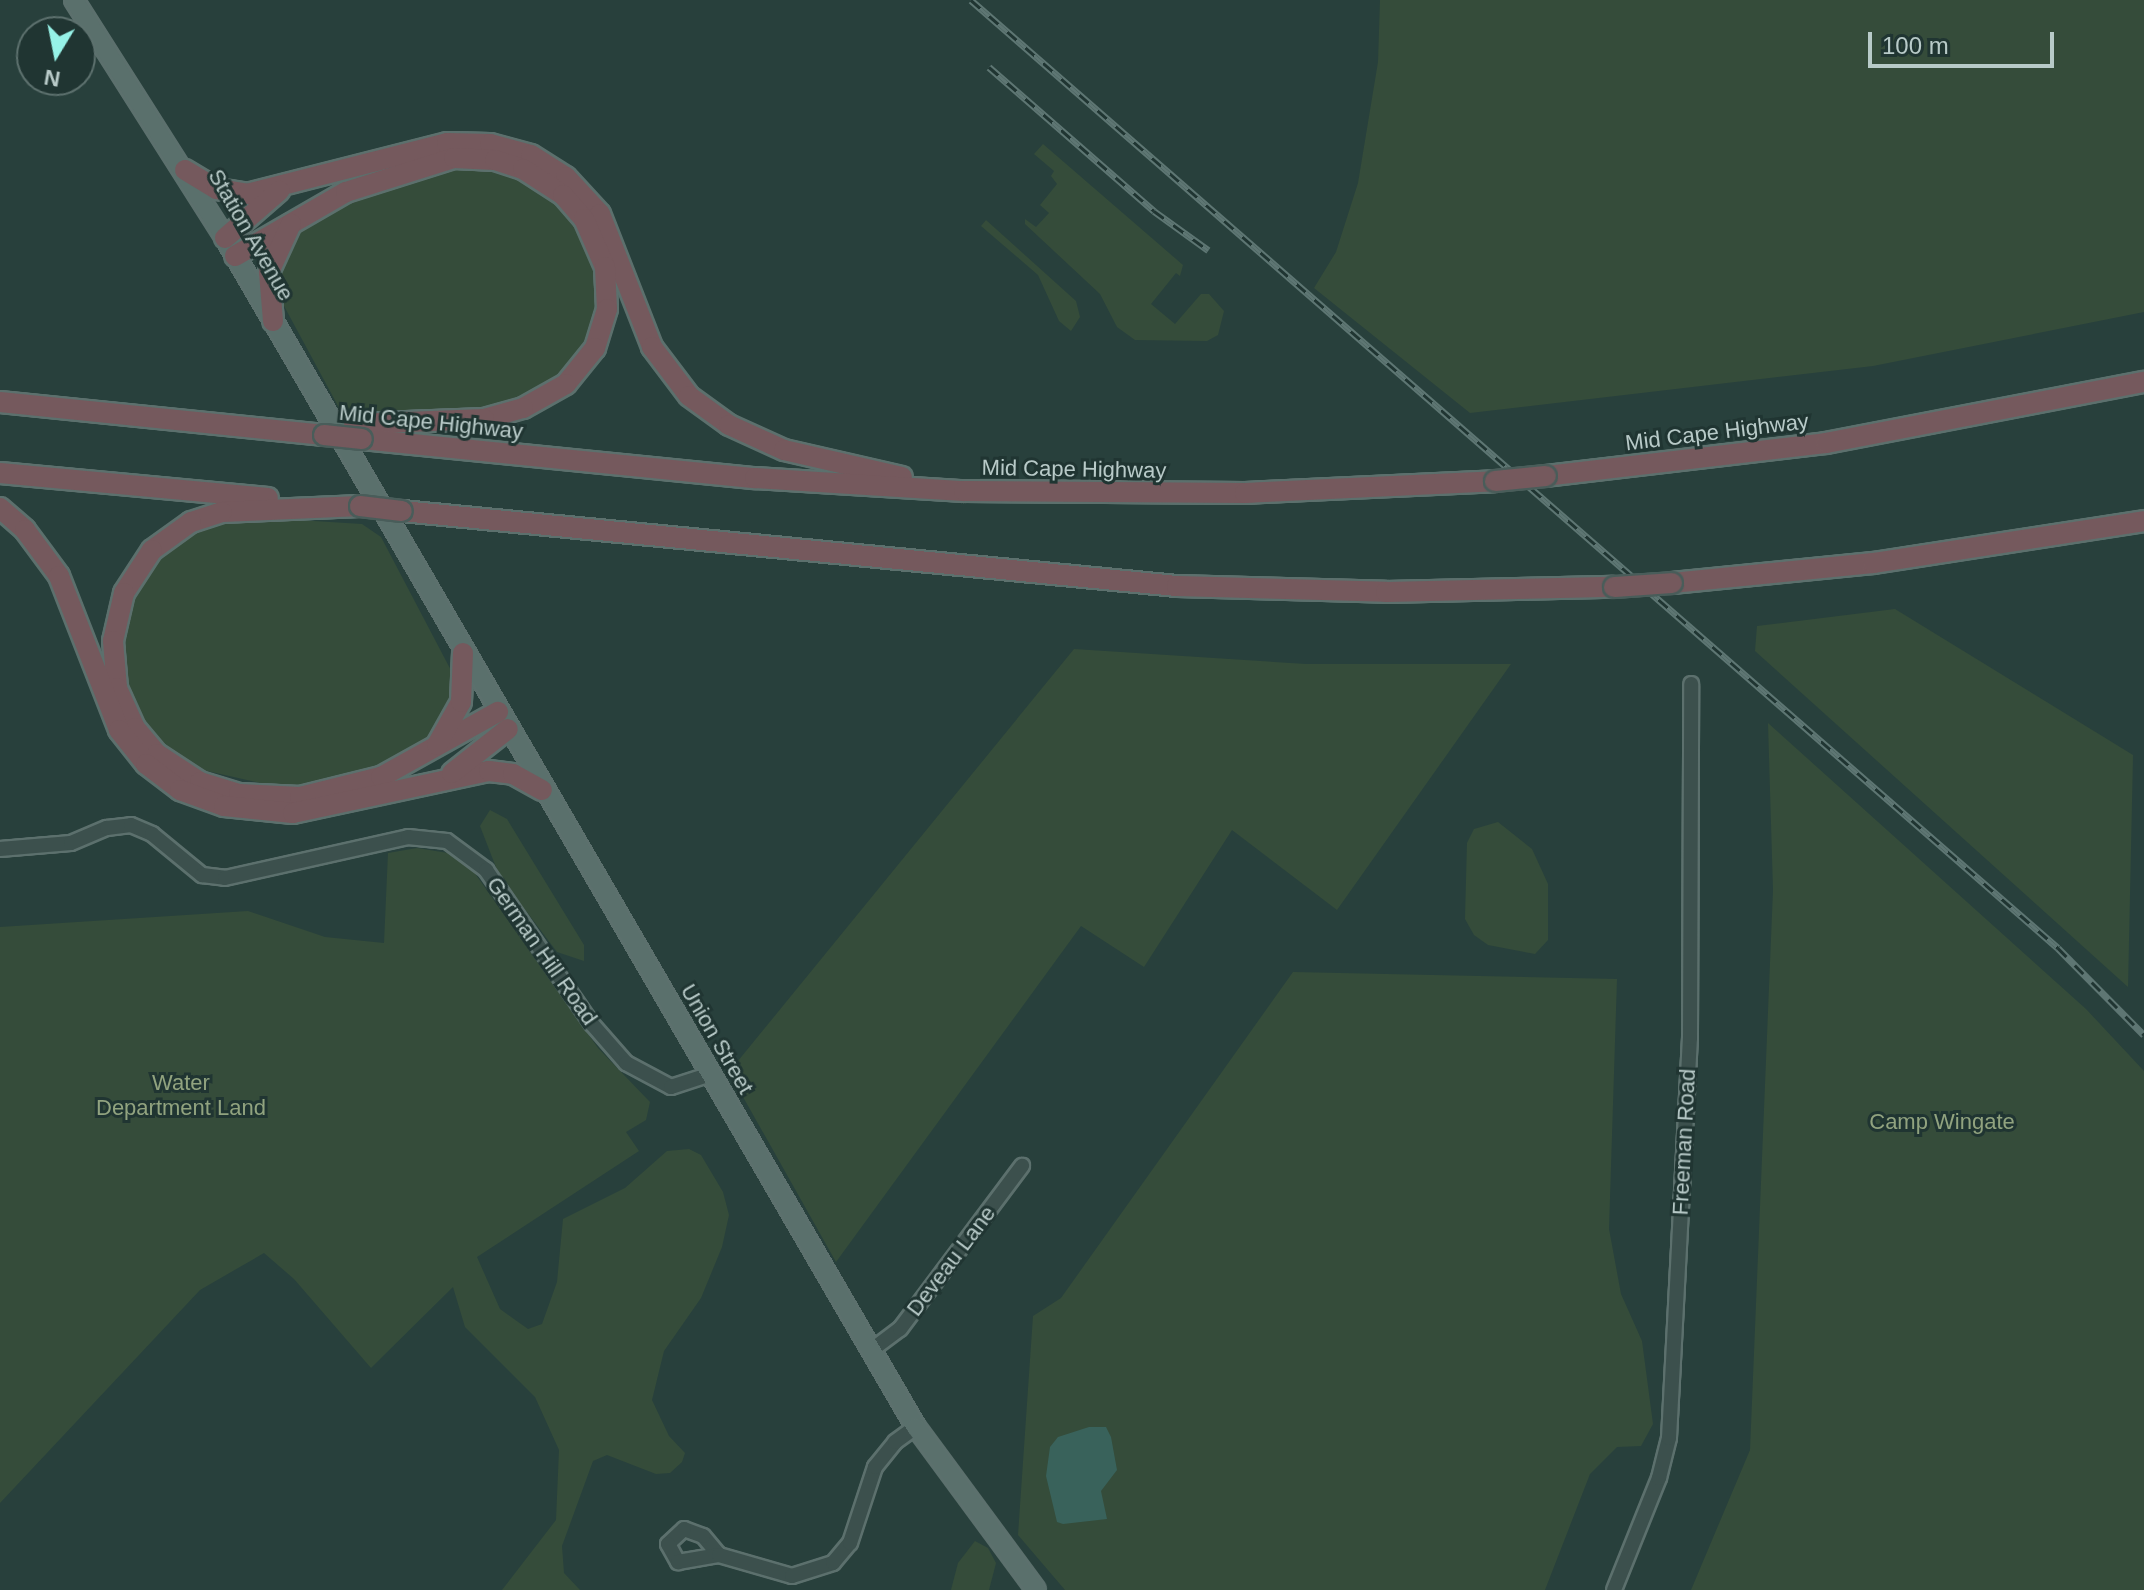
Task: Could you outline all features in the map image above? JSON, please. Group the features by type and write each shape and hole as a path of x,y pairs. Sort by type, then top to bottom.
{"highway":[{"path":"185,170 217,189 237,194 293,183 447,143 505,146 542,160 566,177 600,214 652,347 677,384 700,406 784,450 964,491"},
{"path":"230,247 293,221 388,175 441,160 481,157 523,169 563,195 593,235 605,267 607,309 600,336 588,360 554,393 484,419 358,432"},
{"path":"230,247 251,212 293,183"},
{"path":"273,321 271,262 293,221"},
{"name":"Mid Cape Highway","path":"0,402 224,425 358,432 769,479 964,491 1245,493 1495,481 1826,443 2144,382"},
{"path":"0,473 368,503 402,511 1121,583 1317,592 1614,587 1672,583 1873,563 2144,521"},
{"path":"368,503 222,512 191,522 164,539 140,564 118,609 113,657 117,688 135,728 157,754 200,782 239,794 290,797 343,790 503,721"},
{"path":"0,508 51,563 119,730 167,782 224,806 293,813 343,806 442,780 497,771 542,790"},
{"path":"435,749 461,702 463,653"},
{"path":"442,780 503,721"}],"main road":[{"name":"Station Avenue","path":"74,0 185,170 273,321 368,503"},
{"name":"Union Street","path":"368,503 463,653 916,1427 1036,1590"}],"street":[{"name":"Freeman Road","path":"1614,1590 1659,1478 1669,1438 1690,1038 1691,684"},
{"name":"German Hill Road","path":"0,849 71,843 116,825 144,828 190,868 212,878 408,837 447,841 486,870 592,1024 626,1063 671,1087 709,1075"},
{"name":"Deveau Lane","path":"873,1349 900,1329 1022,1166"},
{"path":"719,1555 792,1576 833,1563 850,1543 875,1467 895,1442 916,1427"}],"green space":[{"path":"1380,0 2144,0 2144,312 1873,366 1470,413 1314,288 1336,252 1358,183 1378,62"},
{"path":"1043,144 1183,265 1180,276 1176,273 1151,304 1175,324 1201,294 1209,294 1224,311 1218,335 1207,341 1135,340 1117,327 1100,294 1025,224 1025,219 1036,227 1049,213 1040,205 1057,184 1051,176 1054,171 1034,154"},
{"path":"457,164 497,167 553,194 575,218 600,279 598,316 587,345 568,373 506,407 430,416 344,417 277,293 277,273 297,227 321,211"},
{"path":"986,220 1076,301 1080,317 1071,331 1059,321 1038,275 981,226"},
{"path":"248,517 362,524 381,537 455,678 453,701 438,729 423,742 377,768 303,787 274,786 198,769 168,752 140,721 124,683 119,644 127,607 144,573 176,541 212,524"},
{"path":"1895,609 2133,755 2128,987 1755,651 1757,626"},
{"path":"1074,649 1306,664 1511,664 1337,910 1232,830 1144,967 1081,926 836,1262 729,1072"},
{"name":"Camp Wingate","path":"1768,723 2086,1009 2144,1071 2144,1590 1691,1590 1750,1450 1773,890"},
{"path":"490,810 507,819 584,945 584,961 557,952 499,875 480,826"},
{"path":"1498,822 1532,849 1548,884 1548,940 1535,954 1488,945 1474,935 1465,919 1467,843 1474,829"},
{"name":"Water Department Land","path":"417,848 448,853 474,872 598,1048 650,1102 646,1120 626,1132 639,1151 477,1257 500,1309 528,1329 542,1324 557,1282 563,1219 625,1188 667,1151 689,1149 701,1155 723,1192 729,1215 722,1247 701,1298 664,1351 652,1400 669,1436 685,1453 682,1462 670,1473 656,1474 607,1455 593,1461 562,1546 564,1573 580,1590 502,1590 556,1520 559,1450 535,1397 465,1327 453,1287 371,1368 294,1279 264,1253 200,1290 0,1503 0,927 248,911 325,937 384,943 388,853"},
{"path":"1293,972 1617,979 1609,1229 1621,1294 1642,1341 1653,1424 1641,1446 1617,1447 1590,1474 1545,1590 1065,1590 1018,1535 1033,1316 1061,1298"},
{"path":"975,1541 988,1548 996,1563 989,1590 951,1590 958,1563"}],"shaded area":[{"path":"1089,1427 1106,1427 1111,1437 1117,1470 1101,1491 1107,1519 1063,1524 1057,1522 1046,1476 1050,1447 1058,1437"}],"railway":[{"path":"971,0 2058,948 2144,1035"},
{"path":"989,67 1154,211 1208,250"}]}
